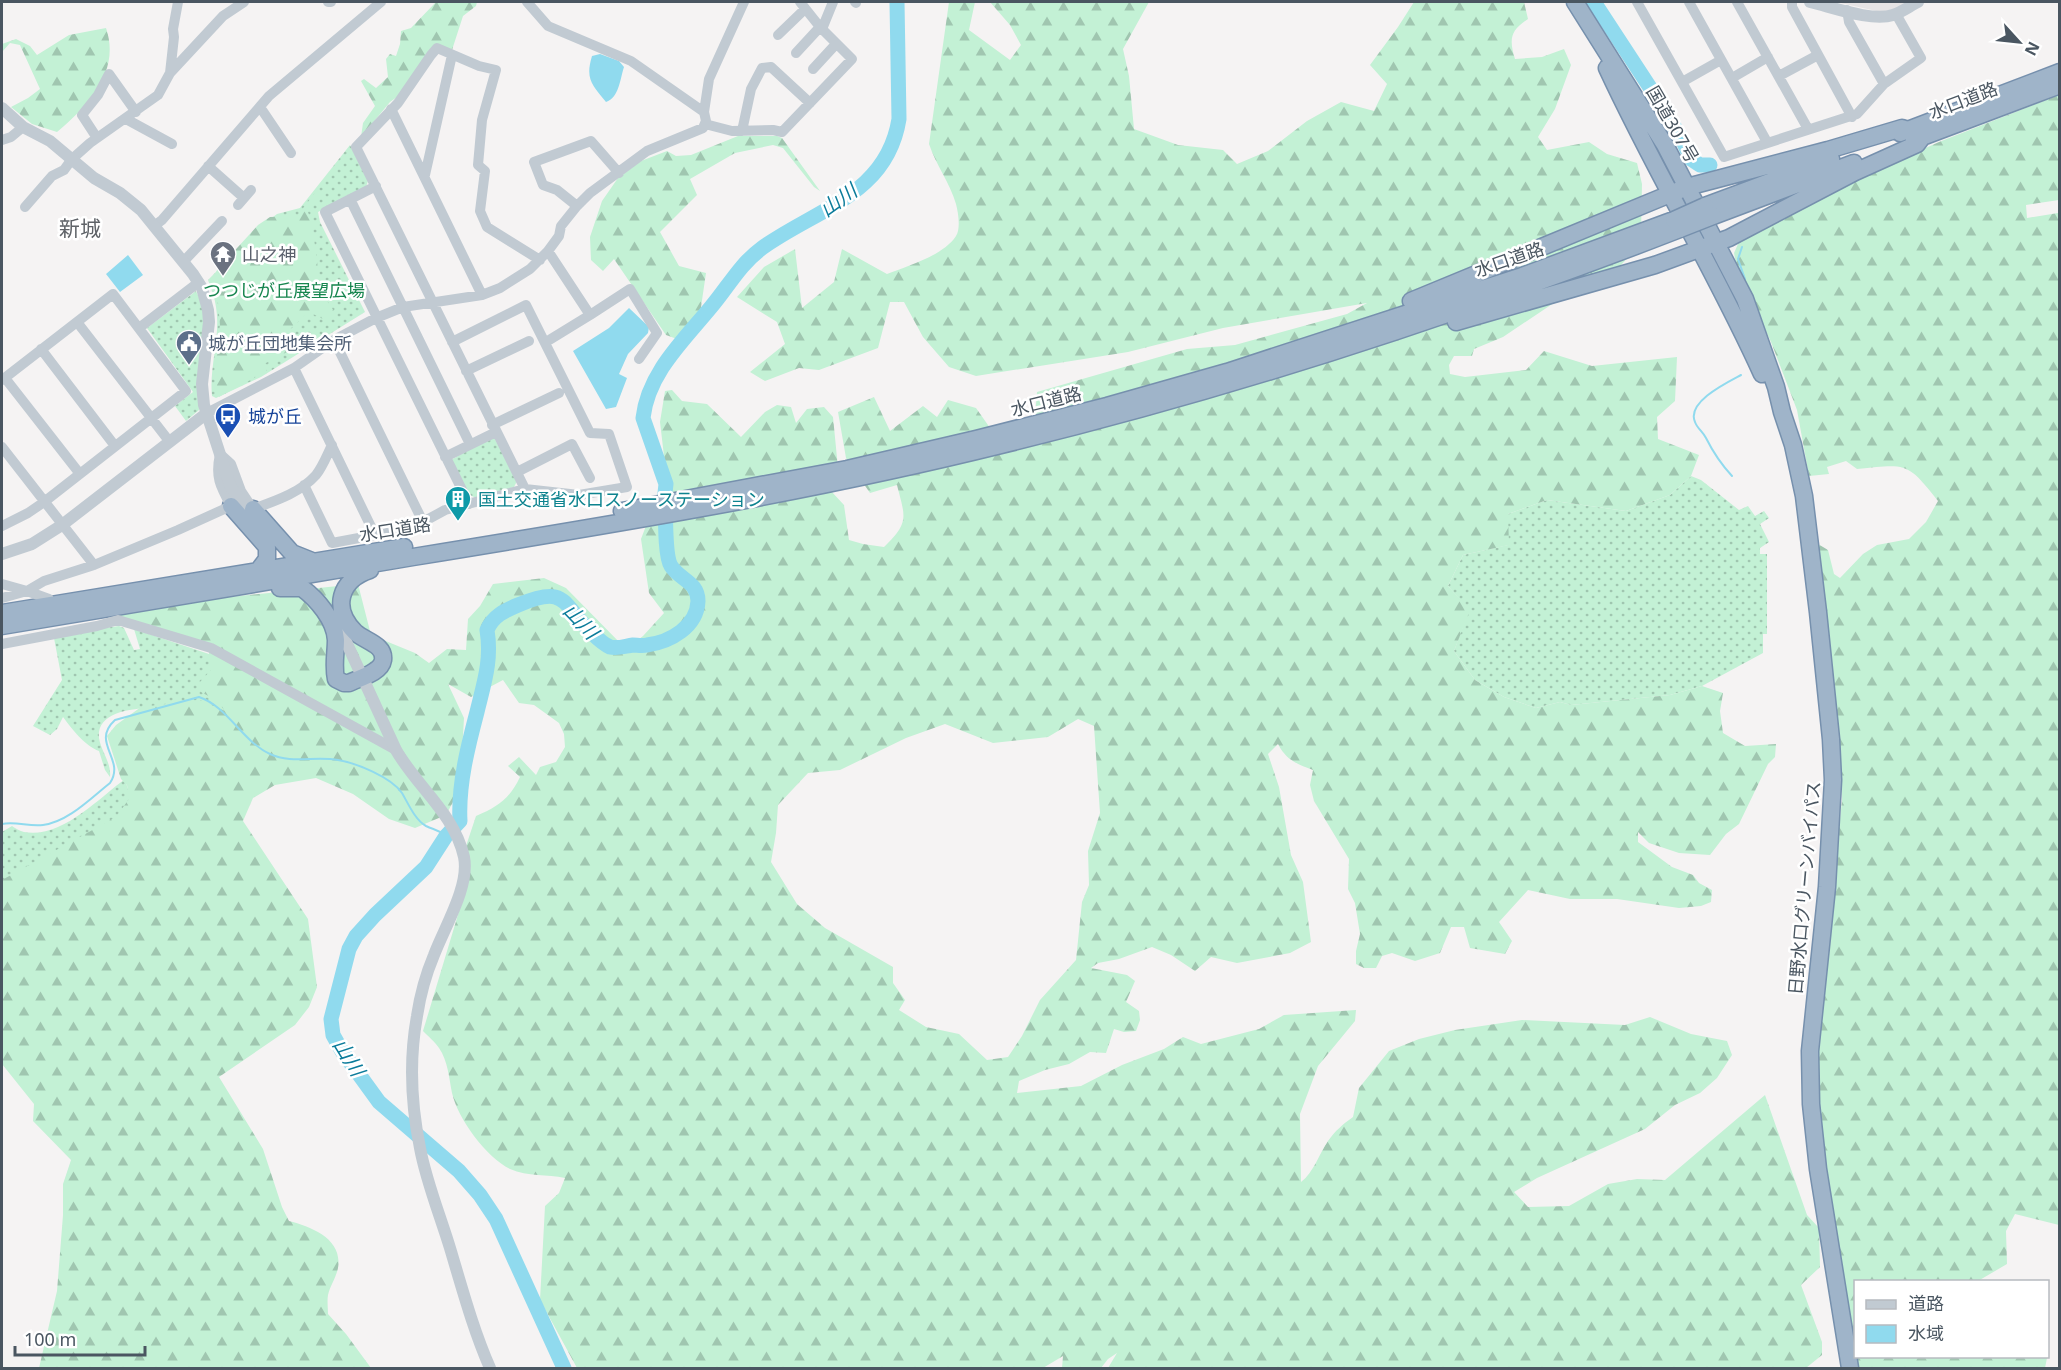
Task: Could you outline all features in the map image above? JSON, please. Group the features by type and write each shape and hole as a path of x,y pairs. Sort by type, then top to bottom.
{"highway":[{"name":"国道307号","path":"1575,2 1659,136 1687,187 1707,246"},
{"name":"国道307号","path":"1591,29 1591,35 1625,107 1670,193 1707,246"},
{"name":"水口道路","path":"1916,133 2060,72"},
{"name":"水口道路","path":"684,506 811,488 1000,446 1190,395 1496,298 1709,211 1916,133 2060,85"},
{"path":"1315,344 1321,337 1444,289 1687,187 1902,128 1916,133 1917,144 1855,172 1742,231 1707,246 1655,265 1379,344 1359,349 1351,345"},
{"name":"水口道路","path":"2,626 233,588 684,506 976,439 1118,403 1227,372 1677,224"},
{"path":"1728,268 1730,246 1742,231"},
{"name":"日野水口グリーンバイパス","path":"1707,246 1728,268 1745,299 1776,387 1793,445 1804,496 1817,601 1833,780 1832,822 1810,1062 1811,1104 1818,1169 1850,1368"},
{"name":"日野水口グリーンバイパス","path":"1707,246 1778,408 1782,412"},
{"path":"231,506 267,547 267,559 258,571"},
{"path":"253,509 292,553 313,561"},
{"name":"水口道路","path":"2,613 313,561 646,513"},
{"path":"233,588 240,592 293,587 303,589 324,610 333,628 336,636 334,668 336,678 344,683 380,668 383,658 378,647 355,632 350,626 344,614 341,597 346,584 353,578 386,561"}],"street":[{"path":"170,73 173,29 178,2"},
{"path":"25,207 52,176 64,170 72,159 97,138 158,95 170,73 223,16 244,2"},
{"path":"154,226 162,220 268,96 381,2"},
{"path":"527,2 548,26 632,61 704,112"},
{"path":"2,554 32,544 62,525 207,413 294,368 334,340 376,318 404,307 482,295 518,278 548,251 560,236 561,226 590,194 647,151 703,128 709,79 744,2"},
{"path":"796,53 821,28 833,2"},
{"path":"1637,2 1724,157 1857,114 1884,84 1921,58 1896,14"},
{"path":"1689,2 1767,142"},
{"path":"1737,2 1808,129"},
{"path":"1792,2 1792,7 1852,117"},
{"path":"1810,2 1887,17 1918,2"},
{"path":"705,123 732,131 773,130 782,132 852,59 821,28 806,6 778,34"},
{"path":"1847,10 1849,22 1884,84"},
{"path":"813,69 836,44"},
{"path":"525,489 356,147 398,103 437,48 478,66 496,70 482,120 478,165 485,171 480,211 487,227 540,260"},
{"path":"425,175 452,55"},
{"path":"1779,76 1818,55"},
{"path":"1732,78 1768,57"},
{"path":"1682,82 1721,60"},
{"path":"742,131 751,89 762,68 771,67 810,103"},
{"path":"97,138 82,115 98,95 109,74 136,112"},
{"path":"260,107 291,153"},
{"path":"2,108 23,127 50,141 94,178 132,201 199,282 206,300 209,322 202,384 207,413 226,474 235,496 254,523 288,559"},
{"path":"391,109 482,295"},
{"path":"126,119 172,144"},
{"path":"2,140 11,137 23,127"},
{"path":"577,206 557,190 543,185 534,162 591,141 619,173"},
{"path":"208,166 244,198"},
{"path":"376,186 325,212 469,504"},
{"path":"350,199 470,444"},
{"path":"183,261 222,221"},
{"path":"548,251 590,315"},
{"path":"139,328 199,282"},
{"path":"546,342 630,289 657,333 639,359"},
{"path":"2,524 28,513 44,502 151,419 186,391 113,294 3,379 80,474"},
{"path":"304,485 332,543 410,529 445,510 525,489 579,495 627,487 609,434 590,433 526,305 452,342"},
{"path":"77,322 169,441"},
{"path":"334,340 423,522"},
{"path":"466,371 529,341"},
{"path":"41,349 115,446"},
{"path":"294,368 375,535"},
{"path":"445,457 559,393"},
{"path":"517,472 572,444 590,478"},
{"path":"220,454 231,464 241,491 253,509 282,498 304,485 316,474 332,445"},
{"path":"2,447 94,565"},
{"path":"2,598 27,591 44,580 94,565 231,506 218,480 217,469 220,454"},
{"path":"2,584 49,599"},
{"path":"310,585 333,614 396,750 450,822 464,857 464,879 433,957 417,1016 412,1072 420,1149 467,1305 490,1368"},
{"path":"2,644 64,633 108,619 118,620 211,648 396,750"}],"shaded area":[{"path":"1836,2 1908,2 1896,9 1881,12"}],"green space":[{"path":"436,2 477,2 476,6 463,16 452,50 435,44 397,97 390,102 361,137 363,123 375,106 361,81 364,79 376,88 388,77 386,59 390,54 396,56 401,31 411,28"},
{"path":"949,2 975,2 969,30 1010,60 1021,45 1010,25 990,2 1149,2 1123,49 1129,76 1134,129 1178,145 1223,150 1237,164 1268,151 1307,121 1341,102 1374,111 1387,84 1370,65 1414,2 1524,2 1528,19 1512,36 1515,59 1542,57 1564,49 1571,65 1555,109 1538,137 1547,150 1589,142 1607,154 1637,163 1642,184 1641,233 1638,247 1620,266 1591,278 1503,337 1474,349 1472,356 1454,356 1449,365 1450,374 1465,377 1526,370 1544,351 1592,366 1677,357 1675,401 1657,417 1658,439 1699,455 1691,476 1670,495 1626,511 1547,500 1508,514 1509,545 1463,555 1448,586 1470,610 1454,651 1475,680 1504,697 1536,708 1560,702 1571,705 1670,695 1702,686 1723,693 1720,711 1723,733 1745,746 1776,744 1775,757 1768,764 1739,824 1726,834 1710,855 1679,853 1649,843 1638,832 1638,842 1672,867 1693,875 1699,883 1712,890 1711,902 1701,906 1679,908 1617,899 1570,899 1528,890 1499,922 1512,941 1505,954 1470,948 1464,927 1451,927 1440,953 1415,961 1392,953 1382,956 1376,968 1364,968 1356,964 1360,934 1355,903 1348,889 1349,859 1314,801 1310,785 1313,770 1292,761 1278,744 1268,754 1279,787 1291,855 1303,882 1311,942 1290,953 1237,963 1211,957 1195,971 1171,955 1152,947 1119,959 1098,963 1091,968 1127,975 1135,981 1126,1002 1139,1011 1140,1020 1136,1031 1124,1032 1114,1029 1106,1053 1090,1052 1069,1064 1045,1070 1019,1081 1017,1093 1081,1086 1122,1065 1164,1049 1183,1037 1201,1044 1259,1029 1284,1015 1356,1010 1355,1021 1318,1066 1300,1114 1301,1182 1313,1168 1331,1137 1353,1117 1359,1088 1389,1051 1419,1039 1455,1030 1522,1020 1625,1025 1650,1017 1691,1034 1727,1041 1732,1055 1717,1078 1700,1093 1675,1105 1645,1129 1537,1178 1514,1192 1528,1207 1569,1206 1608,1184 1637,1179 1665,1180 1765,1095 1807,1215 1819,1228 1820,1267 1801,1285 1822,1342 1822,1355 1806,1368 1108,1368 1117,1353 1101,1368 1062,1368 1063,1356 1043,1368 577,1368 540,1300 545,1206 559,1193 565,1178 510,1169 483,1147 455,1103 442,1053 423,1031 469,878 465,849 476,816 497,805 512,791 520,777 508,766 519,757 536,775 540,767 556,762 565,747 564,734 559,723 534,705 519,703 503,680 471,697 448,684 464,718 460,789 446,815 415,828 389,819 353,794 316,778 275,785 253,798 243,821 308,919 317,987 309,1007 295,1025 219,1077 263,1149 282,1207 289,1221 316,1231 331,1242 336,1249 338,1268 328,1295 328,1314 371,1368 39,1368 57,1291 63,1184 71,1160 33,1121 34,1104 2,1064 2,880 116,817 129,799 127,785 121,779 107,736 116,725 141,707 200,700 225,711 216,700 201,692 199,683 211,670 208,645 114,615 181,602 358,584 371,635 415,653 429,663 447,649 466,650 468,619 480,606 493,584 544,578 566,588 626,649 643,636 664,613 649,593 641,539 666,473 660,422 665,391 672,390 682,401 707,404 741,437 765,412 777,405 791,407 796,423 807,409 824,407 833,417 838,468 831,491 844,505 849,540 884,547 902,525 903,512 897,485 870,493 846,458 838,412 874,397 890,431 923,406 937,417 948,400 976,408 1007,452 1033,442 1037,392 1187,349 1235,345 1347,314 1367,303 1223,328 1128,352 976,376 949,367 923,337 904,302 890,302 878,348 819,370 799,368 765,381 750,372 785,344 777,322 737,297 764,267 795,249 802,308 834,282 842,249 887,274 934,254 943,249 956,236 959,224 956,204 929,144","holes":["1078,719 1094,726 1100,813 1088,851 1089,885 1082,902 1076,960 1040,1000 1022,1036 1008,1057 987,1060 959,1034 926,1027 899,1010 905,1000 893,983 893,967 825,928 797,904 771,862 778,805 808,773 840,770 906,738 945,724 993,743 1048,737"]},
{"path":"106,28 109,59 99,86 80,111 57,132 32,124 11,107 40,89 20,45 10,43 2,52 2,44 16,39 30,46 37,55 69,35"},
{"path":"2059,95 2059,200 2026,205 2027,218 2058,213 2060,215 2059,1225 2015,1214 2006,1231 2007,1264 1980,1280 1854,1280 1854,1349 1825,1161 1819,1104 1817,1040 1842,800 1839,742 1818,544 1828,550 1834,574 1840,578 1863,554 1877,545 1909,539 1926,522 1938,501 1912,472 1896,466 1857,469 1846,461 1827,467 1829,474 1809,476 1797,410 1771,342 1737,268 1734,253 1738,244 1752,233 1832,190 1939,142"},
{"path":"738,136 782,138 820,191 814,187 783,148 773,145 735,153 690,179 697,195 660,232 679,266 706,273 700,314 677,339 666,335 614,259 603,271 591,260 590,237 602,201 618,178 641,161 667,151 676,156 691,155"},
{"name":"つつじが丘展望広場","path":"350,145 368,181 366,187 318,212 320,222 365,312 261,377 216,398 212,396 217,318 215,300 208,280 261,226 277,214 300,208"},
{"name":"つつじが丘展望広場","path":"317,190 318,195 308,212 312,223 321,292 334,311 325,320 309,312 289,330 295,340 287,352 264,364 267,371 219,397 215,378 220,325 218,303 212,286 217,270 258,225 270,217 297,216"},
{"path":"196,291 201,302 204,323 199,410 186,421 175,406 193,392 147,328"},
{"path":"491,437 495,439 517,481 514,487 476,498 468,494 451,460"},
{"path":"1691,476 1701,480 1739,510 1748,506 1755,516 1764,511 1769,518 1760,524 1769,542 1760,548 1760,554 1767,554 1767,634 1763,634 1763,653 1702,686 1670,695 1571,705 1560,702 1536,708 1504,697 1475,680 1454,651 1469,610 1448,586 1463,555 1508,545 1508,514 1547,500 1626,511 1670,495"},
{"path":"119,626 124,628 134,650 140,649 134,629 212,655 216,698 229,713 156,708 118,713 105,720 99,732 100,743 109,765 110,777 105,770 99,751 84,741 63,717 57,729 50,735 33,726 62,680 54,638 60,634"},
{"path":"125,779 131,800 119,819 2,882 2,832 12,826 24,832 38,833 65,824"},
{"path":"1856,1358 2047,1358 2045,1368 1858,1368"}],"water":[{"path":"600,54 619,61 624,67 614,97 606,102 591,81 589,70 592,56"},
{"path":"128,255 143,275 120,292 106,274"},
{"path":"629,308 649,327 648,333 628,354 619,374 627,378 616,407 606,409 573,351 609,328"}],"waterway":[{"name":"山川","path":"564,1368 496,1219 480,1195 459,1171 379,1102 342,1051 333,1035 331,1019 349,949 356,936 426,867 446,836 460,821 464,766 486,671 489,651 487,630 492,621 518,605 546,596 555,597 562,600 601,641 616,648 665,641 681,632 693,618 698,601 695,589 671,566 667,552 666,484 643,418 646,402 652,386 669,358 747,261 783,234 846,197 865,183 880,166 892,145 899,119 897,2"},
{"path":"1594,2 1651,89 1683,141 1691,159 1700,165 1710,165"},
{"path":"1742,247 1738,259 1745,279"},
{"path":"1732,476 1697,426 1694,415 1702,400 1741,375"},
{"path":"2,824 43,825 70,814 110,783 114,774 114,766 106,736 108,728 115,720 199,697 218,708 251,741 270,754 286,759 338,760 382,776 402,793 418,820 446,836"}],"place":[{"name":"山之神","path":"223,277"},
{"name":"城が丘団地集会所","path":"189,366"},
{"name":"城が丘","path":"228,439"},
{"name":"国土交通省水口スノーステーション","path":"458,522"}],"district":[{"name":"新城","path":"80,228"}]}
